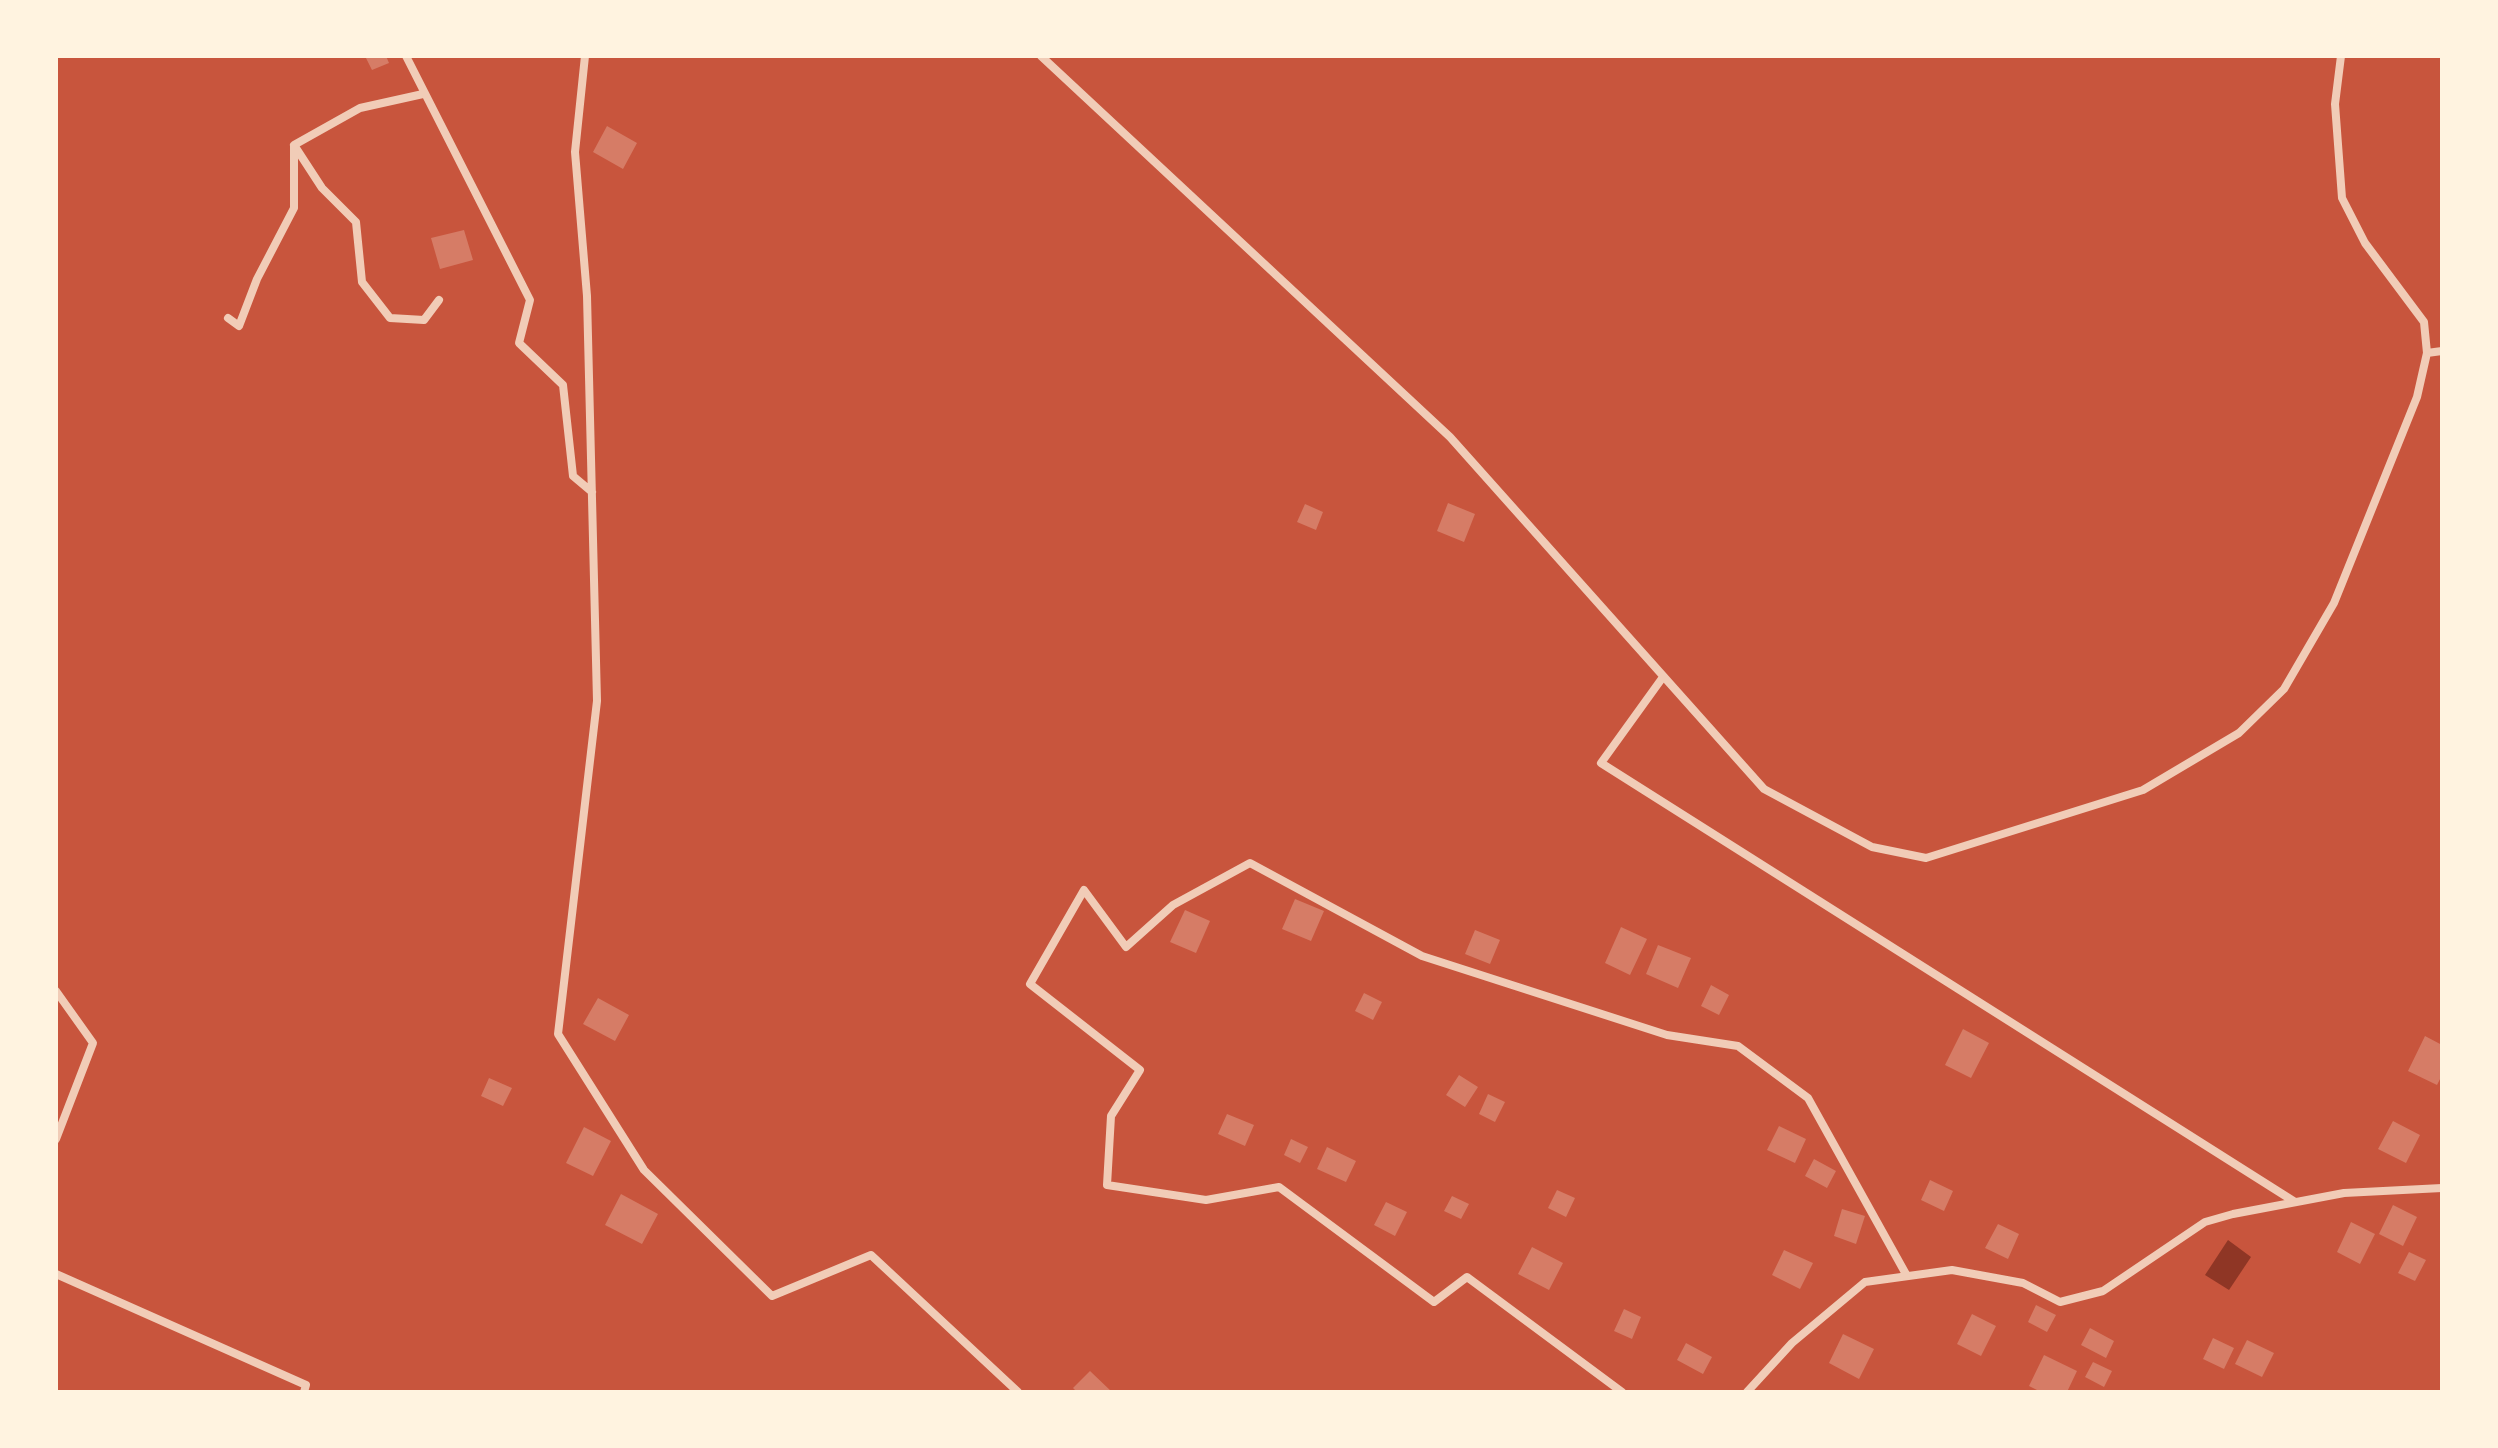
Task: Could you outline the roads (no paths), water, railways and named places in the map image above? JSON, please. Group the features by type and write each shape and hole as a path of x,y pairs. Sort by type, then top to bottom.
{"street":[{"path":"406,56 530,300 519,343 563,385 573,476 592,492"},
{"path":"585,56 575,152 587,296 597,701 558,1034 644,1170 772,1296 871,1255 1018,1392"},
{"path":"1041,56 1450,437 1764,789 1872,847 1926,858 2143,790 2239,733 2284,689 2334,603 2417,397 2427,353 2424,322 2365,243 2342,198 2335,104 2341,56"},
{"path":"294,145 360,108 423,94"},
{"path":"294,145 322,188 356,222 362,282 390,318 424,320 439,300"},
{"path":"228,318 239,326 257,279 294,208 294,145"},
{"path":"2427,353 2442,351"},
{"path":"1663,677 1601,763 2295,1202"},
{"path":"1622,1392 1467,1277 1434,1302 1279,1187 1206,1200 1107,1185 1111,1116 1140,1070 1030,984 1084,890 1126,947 1173,905 1250,863 1422,956 1667,1035 1738,1046 1808,1098 1907,1276"},
{"path":"56,991 93,1043 56,1139"},
{"path":"1747,1392 1792,1343 1865,1282 1952,1270 2023,1283 2060,1302 2103,1291 2205,1222 2344,1193 2442,1188"},
{"path":"56,1274 306,1385 304,1392"}]}
